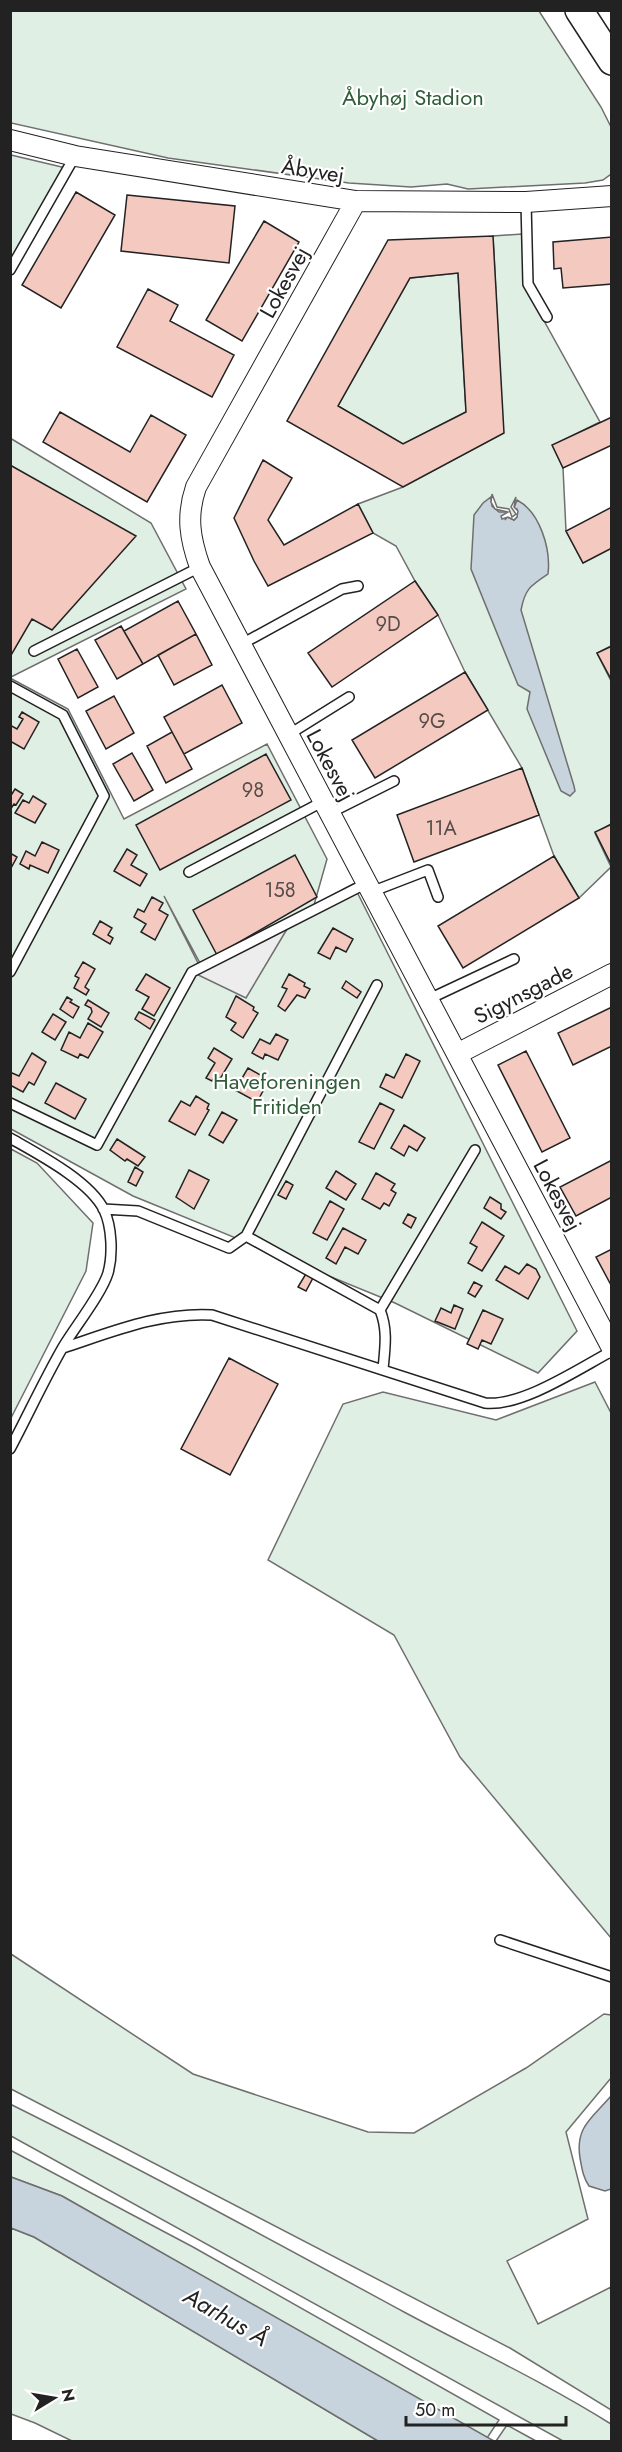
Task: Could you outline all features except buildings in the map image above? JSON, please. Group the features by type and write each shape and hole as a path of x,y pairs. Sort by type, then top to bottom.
{"street":[{"path":"579,10 612,60"},
{"name":"Åbyvej","path":"10,140 75,156 356,201 526,202 612,196"},
{"name":"Lokesvej","path":"356,201 196,487 189,518 190,535 200,567 240,645 429,999 612,1350"},
{"name":"Sigynsgade","path":"457,1054 612,974"}],"lane":[{"path":"10,270 75,156"},
{"path":"526,202 528,284 547,317"},
{"path":"34,651 200,567"},
{"path":"240,645 342,588 358,586"},
{"path":"10,686 63,715 104,796 10,972"},
{"path":"288,735 349,697"},
{"path":"189,872 327,807 394,781"},
{"path":"10,1103 97,1145 192,972 369,887 428,870 438,897"},
{"path":"429,999 514,959"},
{"path":"104,1209 138,1211 229,1248 246,1236 377,985"},
{"path":"10,1138 58,1166 85,1188 104,1209 108,1222 112,1258 107,1276 63,1348 10,1449"},
{"path":"380,1310 475,1150"},
{"path":"246,1236 380,1310 385,1322 386,1336 383,1370"},
{"name":"Lokesvej","path":"63,1348 152,1319 202,1314 233,1321 496,1404 520,1398 612,1350"},
{"path":"500,1940 612,1977"}],"green space":[{"name":"Åbyhøj Stadion","path":"10,11 539,11 601,107 611,127 611,174 603,180 585,183 468,189 447,184 411,187 349,183 168,158 11,123"},
{"path":"11,155 66,168 11,268"},
{"path":"522,234 527,290 600,422 553,445 563,468 566,531 583,563 611,548 611,646 597,653 611,681 611,824 595,833 611,867 579,898 554,856 522,768 465,672 438,615 415,581 396,546 373,533 358,504 403,487 503,433 493,236"},
{"path":"458,273 466,412 403,444 338,406 410,278"},
{"path":"10,438 151,523 186,589 11,677"},
{"name":"Haveforeningen Fritiden","path":"10,678 68,709 124,819 267,744 327,859 314,905 353,884 577,1331 538,1373 395,1303 133,1196 11,1129","holes":["164,896 200,963 303,911 200,967"]},
{"path":"11,1149 37,1163 93,1223 86,1271 11,1418"},
{"path":"595,1382 612,1415 611,1938 460,1757 394,1635 268,1560 343,1404 383,1392 496,1420"},
{"path":"11,1954 193,2074 368,2132 414,2133 526,2068 604,2014 611,2015 611,2078 566,2132 588,2219 507,2261 538,2324 611,2287 611,2410 510,2348 11,2089"},
{"path":"10,2104 159,2180 560,2394 611,2424 611,2441 563,2441 11,2136"},
{"path":"10,2150 193,2247 499,2420 487,2438 62,2196 11,2177"},
{"path":"11,2228 34,2237 378,2441 72,2441 11,2414"},
{"path":"507,2425 536,2441 496,2441"}],"shaded area":[{"path":"290,924 246,998 192,972"}],"water":[{"path":"491,497 492,506 499,512 508,512 505,520 507,517 514,520 517,517 517,509 514,508 517,500 525,506 538,522 546,543 548,574 529,589 524,597 521,610 574,786 575,791 570,796 561,791 527,709 530,692 518,685 471,569 474,515"},
{"path":"611,2096 611,2189 605,2191 589,2186 587,2183 582,2169 579,2147 580,2138 587,2124"},
{"name":"Aarhus Å","path":"11,2177 62,2196 494,2441 378,2441 34,2237 11,2228"}],"pier":[{"path":"492,494 497,507 509,509 512,517 516,514 511,507 516,497 514,507 518,511 514,520 508,517 502,519 501,516 508,512 495,509 491,502"}]}
